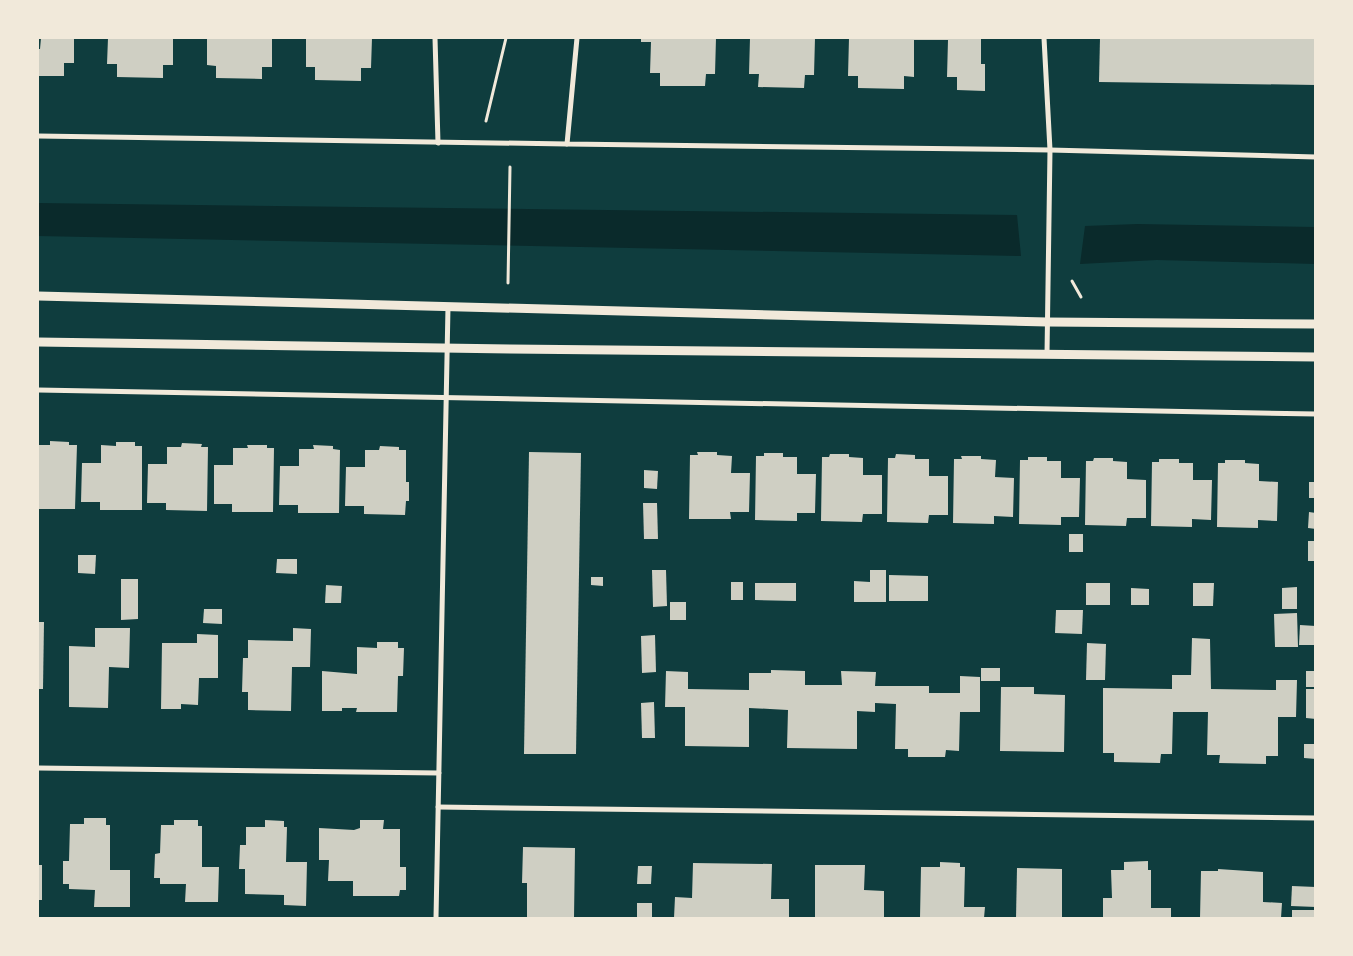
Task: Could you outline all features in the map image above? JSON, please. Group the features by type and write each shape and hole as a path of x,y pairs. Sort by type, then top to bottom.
{"street":[{"path":"434,38 438,143"},
{"path":"567,144 577,38"},
{"path":"1044,38 1050,150 1047,354"},
{"path":"38,136 1050,150 1316,157"},
{"path":"38,296 1048,322 1316,324"},
{"path":"436,918 448,307"},
{"path":"38,342 1316,357"},
{"path":"38,390 1316,414"},
{"path":"38,768 439,774"},
{"path":"438,807 1316,818"}],"path":[{"path":"481,143 506,38"},
{"path":"508,277 509,190"},
{"path":"1071,280 1082,298 1090,301"}],"water":[{"path":"38,203 1017,215 1021,256 38,236"},
{"path":"1137,224 1315,227 1315,264 1157,260 1080,264 1085,226"}],"building":[{"path":"41,38 74,38 74,63 64,63 64,76 38,76 38,49 40,49"},
{"path":"108,38 173,38 173,65 163,65 163,78 117,77 117,64 107,64"},
{"path":"207,38 272,38 272,67 262,67 262,79 216,78 216,66 207,65"},
{"path":"306,38 372,38 371,68 361,68 361,81 315,80 315,67 306,67"},
{"path":"641,38 716,38 715,74 706,74 705,86 660,86 660,73 650,73 651,42 641,42"},
{"path":"750,38 815,38 814,75 805,75 804,88 758,87 759,74 749,74"},
{"path":"849,38 981,38 981,64 985,64 985,91 957,90 957,77 947,77 948,40 914,40 914,77 904,76 904,89 858,88 858,76 848,76"},
{"path":"1100,38 1316,38 1316,85 1099,82"},
{"path":"50,441 69,442 69,445 77,445 75,509 38,509 38,445 50,445"},
{"path":"116,442 135,442 135,446 142,446 142,510 100,510 100,502 81,502 82,463 101,463 101,445 116,446"},
{"path":"182,443 202,444 201,447 208,447 207,511 166,510 166,503 147,503 148,464 167,464 167,447 181,447"},
{"path":"247,445 267,445 267,448 274,448 273,512 232,512 232,504 214,504 214,465 233,465 233,448 248,448"},
{"path":"313,445 333,446 333,449 340,450 339,513 298,513 298,505 279,505 280,466 299,466 299,449 314,449"},
{"path":"380,446 399,447 399,450 406,450 406,482 409,482 409,501 406,501 405,515 364,514 364,506 345,506 346,467 365,467 365,450 379,450"},
{"path":"529,452 581,453 576,754 524,754"},
{"path":"697,452 717,452 717,455 732,456 731,473 750,473 749,512 730,512 731,519 689,519 690,455 698,455"},
{"path":"764,453 783,453 783,457 797,457 797,474 816,474 815,513 797,513 797,521 755,520 756,456 764,456"},
{"path":"830,454 849,454 849,457 863,458 863,475 882,475 882,514 863,514 862,522 821,521 822,457 829,457"},
{"path":"896,454 915,455 915,459 929,459 929,476 948,476 948,515 929,515 928,523 887,522 888,458 895,458"},
{"path":"961,456 981,456 981,459 996,460 995,477 1014,478 1013,517 994,516 994,524 953,523 954,459 962,459"},
{"path":"1028,457 1047,457 1047,461 1061,461 1061,478 1080,478 1079,517 1061,517 1061,525 1019,524 1020,460 1028,460"},
{"path":"1094,458 1113,458 1113,461 1127,462 1127,479 1146,480 1146,518 1127,518 1126,526 1085,525 1086,461 1093,461"},
{"path":"1159,459 1179,459 1179,463 1193,463 1193,480 1212,480 1211,520 1192,519 1192,527 1151,526 1152,462 1159,462"},
{"path":"1225,460 1245,460 1245,463 1259,464 1259,481 1278,482 1277,521 1258,520 1258,528 1217,527 1218,463 1225,463"},
{"path":"644,470 658,471 657,489 644,488"},
{"path":"1309,482 1316,482 1316,498 1309,498"},
{"path":"643,503 657,503 658,539 644,539"},
{"path":"1309,512 1316,513 1316,529 1308,528"},
{"path":"1069,534 1083,534 1083,552 1069,552"},
{"path":"1308,541 1316,541 1316,561 1308,561"},
{"path":"78,555 96,555 95,574 78,573"},
{"path":"277,559 297,559 297,574 276,573"},
{"path":"652,570 666,570 667,606 653,607"},
{"path":"870,570 886,570 886,602 854,602 854,581 870,582"},
{"path":"889,575 928,576 928,601 889,601"},
{"path":"591,577 603,577 603,586 591,585"},
{"path":"121,579 138,579 138,619 121,620"},
{"path":"731,582 743,582 743,600 731,600"},
{"path":"755,583 796,583 796,601 755,600"},
{"path":"1086,583 1110,583 1110,605 1086,605"},
{"path":"1193,583 1214,583 1213,606 1193,606"},
{"path":"326,585 342,586 341,603 325,603"},
{"path":"1297,587 1297,609 1282,609 1282,588"},
{"path":"1131,588 1149,589 1149,605 1131,605"},
{"path":"670,602 686,602 686,620 670,620"},
{"path":"204,609 222,609 222,624 203,623"},
{"path":"1056,610 1083,610 1082,634 1055,633"},
{"path":"1297,613 1298,647 1275,647 1274,614"},
{"path":"38,622 44,622 43,689 38,689"},
{"path":"1300,625 1316,626 1316,645 1299,645"},
{"path":"95,628 130,628 129,668 109,667 108,708 69,707 69,646 95,647"},
{"path":"293,628 311,629 310,667 292,667 291,711 248,710 248,692 242,692 243,658 248,658 248,640 293,641"},
{"path":"197,634 218,635 218,678 199,678 198,705 181,704 181,709 161,709 162,643 197,643"},
{"path":"655,635 656,672 642,673 641,636"},
{"path":"1192,638 1210,639 1211,689 1276,690 1276,680 1297,680 1296,717 1278,717 1278,756 1266,756 1266,764 1219,763 1220,755 1207,755 1208,712 1173,712 1172,754 1161,754 1160,763 1114,762 1114,753 1103,753 1103,688 1172,689 1172,675 1191,675"},
{"path":"377,642 398,642 398,648 404,648 403,676 398,676 397,712 356,712 357,708 342,708 342,711 322,711 322,671 357,674 357,647 377,648"},
{"path":"1087,643 1106,644 1105,680 1086,680"},
{"path":"981,668 1000,668 1000,681 981,681"},
{"path":"771,670 805,671 805,685 842,685 841,671 876,672 875,686 929,686 929,693 960,693 960,676 980,677 980,712 960,712 959,751 946,750 945,757 908,757 908,749 895,749 896,704 875,703 875,712 857,711 857,749 787,748 788,710 749,708 749,747 685,746 685,707 665,707 666,671 688,672 688,689 749,690 749,673 771,673"},
{"path":"1306,671 1316,671 1316,687 1306,687"},
{"path":"1001,687 1034,687 1034,694 1065,695 1064,752 1000,751"},
{"path":"1306,689 1316,689 1316,719 1306,718"},
{"path":"654,702 655,738 642,738 641,703"},
{"path":"1304,744 1316,744 1316,759 1304,758"},
{"path":"84,818 106,818 106,825 110,825 110,870 130,870 130,907 94,907 95,890 69,889 69,884 63,884 63,861 69,861 70,824 84,824"},
{"path":"174,820 198,820 198,826 202,826 202,867 219,867 218,902 185,902 186,884 160,884 160,878 154,878 155,854 160,853 161,825 174,825"},
{"path":"265,820 284,821 284,827 287,827 286,862 307,862 306,906 284,905 284,895 245,894 245,869 239,869 240,845 246,845 246,827 265,827"},
{"path":"360,820 384,820 383,829 400,829 400,867 406,867 406,890 400,890 399,896 353,896 353,881 328,881 329,860 319,860 319,828 354,830 360,828"},
{"path":"523,847 575,848 574,918 527,918 527,883 522,883"},
{"path":"1148,861 1148,870 1151,870 1151,908 1171,908 1171,918 1103,918 1103,898 1112,898 1111,870 1124,870 1124,862"},
{"path":"940,862 960,863 960,867 965,867 964,907 985,907 984,918 920,918 921,867 940,867"},
{"path":"693,863 772,864 771,899 789,899 789,918 674,918 675,897 692,898"},
{"path":"38,865 42,865 42,900 38,900"},
{"path":"815,865 865,865 864,890 884,891 884,918 815,918"},
{"path":"638,866 652,866 651,884 637,884"},
{"path":"1017,868 1062,869 1062,918 1016,918"},
{"path":"1218,869 1263,872 1263,902 1282,903 1281,918 1200,918 1201,871 1218,871"},
{"path":"1292,886 1316,887 1316,907 1291,906"},
{"path":"637,903 652,903 652,918 637,918"},
{"path":"1292,910 1316,910 1316,918 1292,918"}]}
